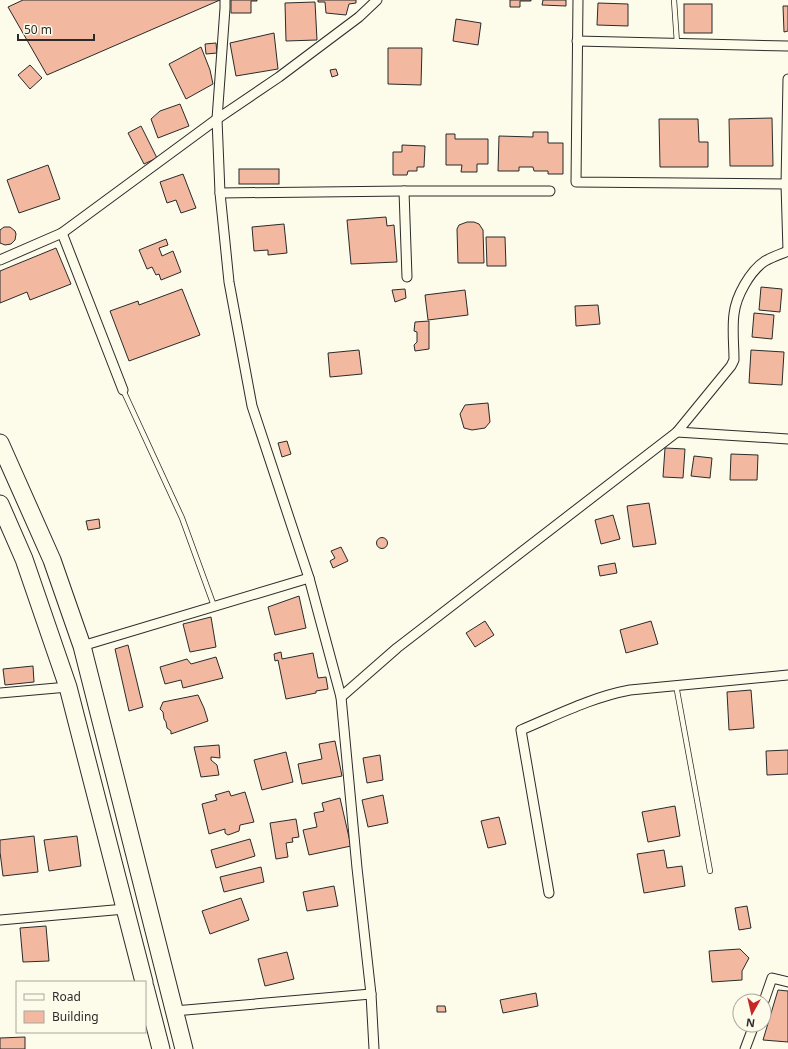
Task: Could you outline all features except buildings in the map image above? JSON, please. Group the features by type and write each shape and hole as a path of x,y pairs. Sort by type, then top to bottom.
{"highway":[{"path":"0,443 52,560 82,646 184,1049"},
{"path":"0,504 24,559 68,686 144,981"},
{"path":"146,991 161,1049"}],"street":[{"path":"225,0 217,119 220,192 229,282 252,406 309,578 341,697 357,868 371,994 374,1049"},
{"path":"0,260 62,233 217,119 285,72 359,17 377,0"},
{"path":"578,0 576,182 787,184"},
{"path":"577,41 788,46"},
{"path":"341,697 397,648 677,432 731,366 734,360 734,313 740,292 755,270 764,262 788,251 788,79"},
{"path":"404,191 407,278"},
{"path":"220,192 550,191"},
{"path":"62,233 123,390"},
{"path":"677,432 788,439"},
{"path":"82,646 309,578"},
{"path":"549,892 521,730 598,698 614,693 676,685 788,675"},
{"path":"0,692 68,686"},
{"path":"0,920 125,910"},
{"path":"767,993 772,978 788,982"},
{"path":"174,1011 371,994"},
{"path":"745,1049 751,1033"}],"lane":[{"path":"674,0 677,43"},
{"path":"123,390 182,518 214,606"},
{"path":"676,685 710,871"}]}
